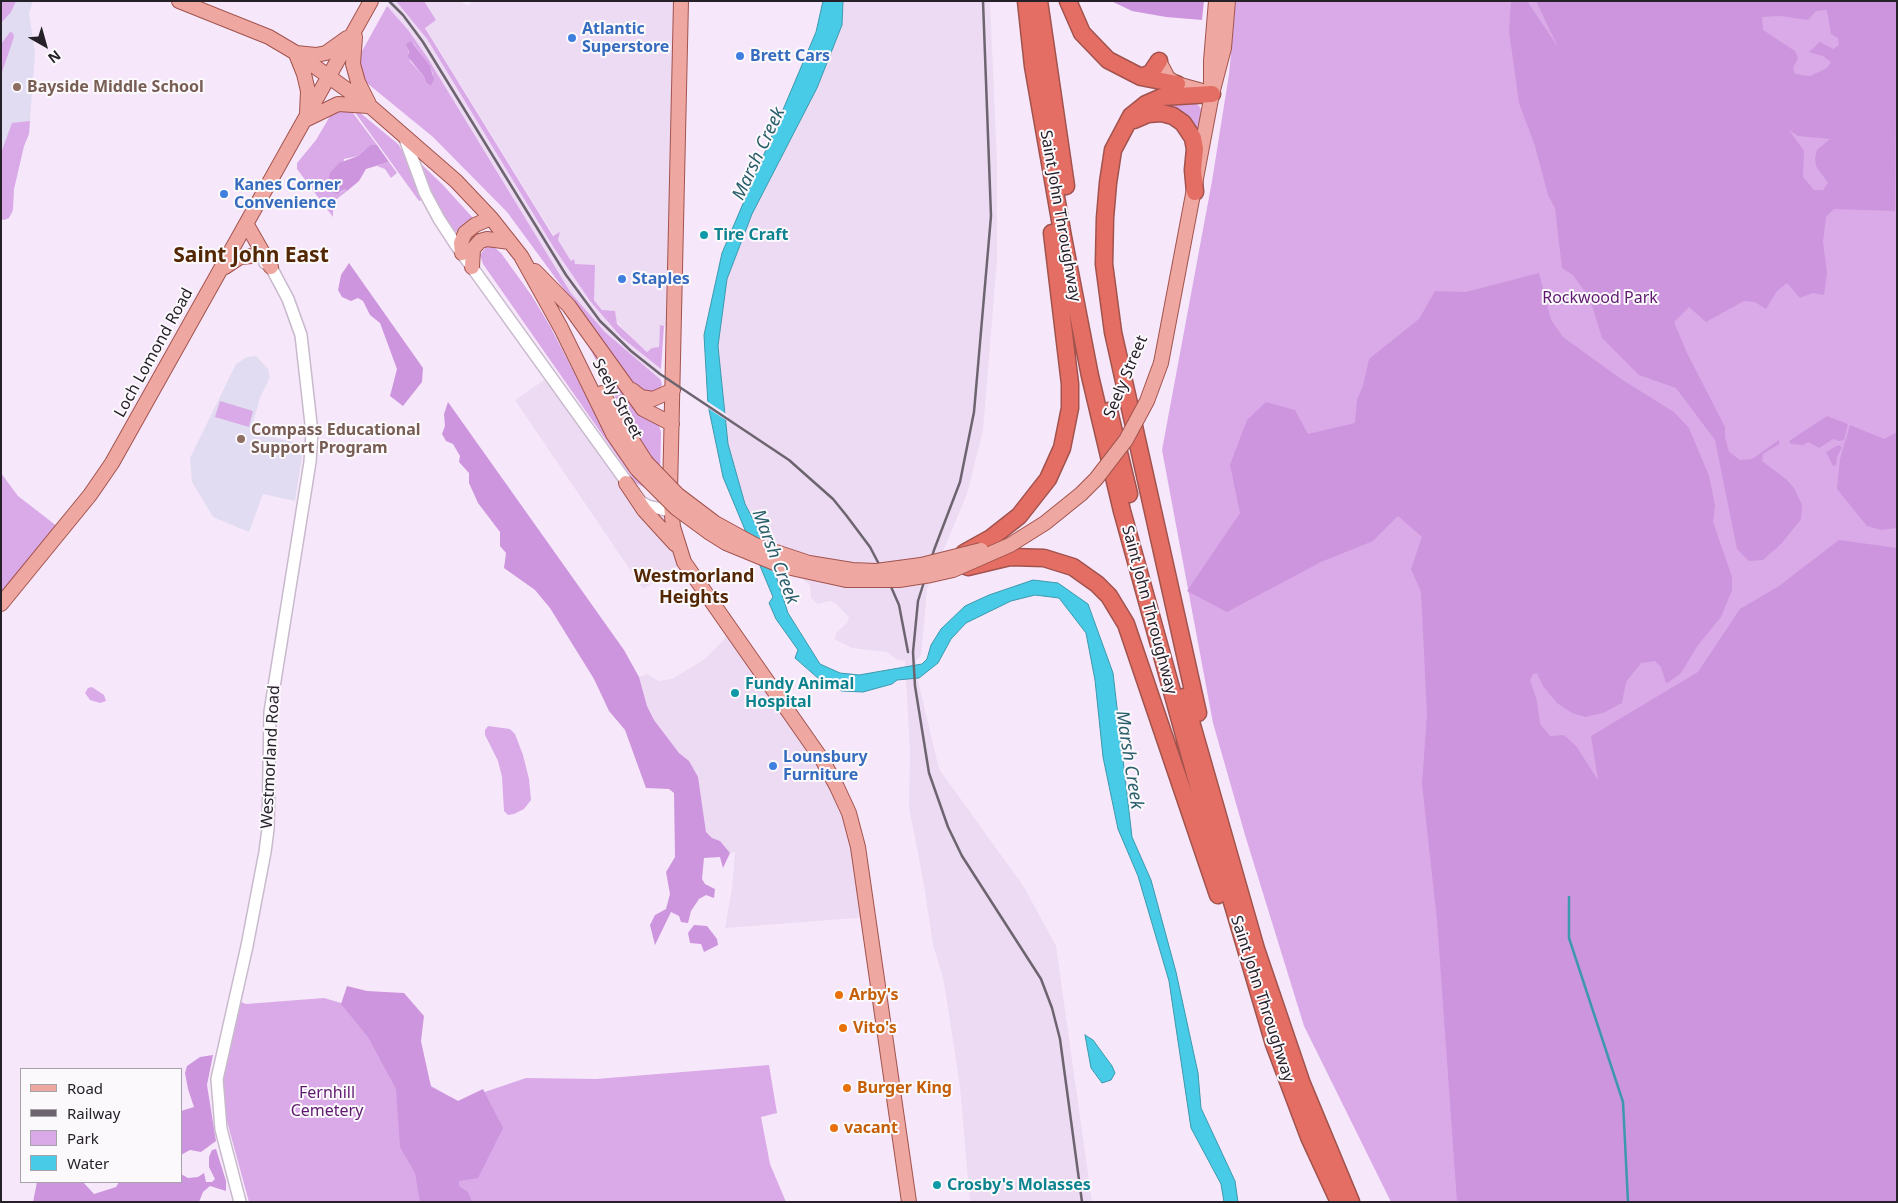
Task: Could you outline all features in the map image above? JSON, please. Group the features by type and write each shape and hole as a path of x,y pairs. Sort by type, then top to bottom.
{"highway":[{"name":"Saint John Throughway","path":"1026,1 1034,66 1074,296 1113,476 1204,807 1274,1044 1309,1137 1339,1202"},
{"name":"Saint John Throughway","path":"1039,1 1063,168 1100,372 1132,506 1158,605 1216,801 1256,949 1286,1039 1320,1130 1352,1202"},
{"path":"1068,1 1082,33 1093,47 1108,60 1140,77 1177,84"},
{"path":"1140,77 1151,73 1159,61"},
{"path":"955,563 1003,530 1029,504 1048,479 1057,462 1066,432 1070,408 1068,356 1045,179 1034,66"},
{"path":"1212,94 1162,97 1146,104 1131,116 1122,130 1113,150 1108,183 1104,264 1107,294 1195,694 1216,801"},
{"path":"1122,130 1135,119 1148,114 1162,113 1173,116 1183,123 1193,138 1195,149 1193,170 1195,192"},
{"path":"955,563 1010,557 1029,557 1060,562 1074,567 1097,584 1109,596 1126,624 1239,956 1274,1044"}],"main road":[{"name":"Seely Street","path":"178,1 269,37 296,53 403,132 456,181 491,218 521,256 562,328 613,434 642,465 678,495 715,523 755,544 828,567 876,570 955,563 1028,527 1076,490 1105,457 1125,427 1158,362 1171,312 1212,94 1224,48 1228,1"},
{"name":"Loch Lomond Road","path":"1,604 100,481 247,225 371,1"},
{"path":"682,1 670,511 684,562 823,761 846,806 858,847 909,1202"},
{"name":"Seely Street","path":"1212,94 1211,61 1216,1"},
{"path":"358,26 332,51 316,55 296,53 308,91 306,119 338,104 371,107"},
{"path":"358,26 353,64 361,88 371,107"},
{"path":"1159,61 1168,78 1177,84 1212,94"},
{"path":"1177,84 1191,83 1200,78 1211,61"},
{"path":"462,253 462,239 465,233 475,225 491,218"},
{"path":"247,225 271,267"},
{"path":"472,267 473,249 480,241 487,239 510,242"},
{"path":"219,272 240,257 252,256"},
{"path":"521,256 569,306 643,409 672,424"},
{"path":"626,385 636,394 648,399 653,399 672,390"},
{"path":"626,483 637,492 648,495 658,491 671,475"},
{"path":"626,483 644,510 679,548"}],"street":[{"path":"403,132 432,206 462,253 641,502 648,506 670,511"},
{"path":"234,247 271,267"},
{"name":"Westmorland Road","path":"240,1202 222,1129 217,1079 247,946 265,852 268,829 270,712 310,462 312,433 301,335 293,308 271,267"}],"shaded area":[{"name":"Bayside Middle School","path":"1,1 33,1 29,13 35,53 29,134 24,146 14,189 12,213 9,218 4,220 1,219"},
{"path":"391,1 396,1 427,39 554,248 590,301 621,337 661,369 661,380 605,332 571,293 427,57 409,31 387,6"},
{"path":"424,1 459,1 469,6 472,1 681,1 674,328 660,326 659,348 648,352 630,337 615,319 594,300 574,259 571,261 558,240 560,233 554,236 425,27 436,20"},
{"path":"843,1 990,1 997,164 997,260 983,430 967,494 927,589 921,656 916,660 919,685 939,769 1024,887 1056,946 1092,1202 970,1202 960,1087 950,1021 943,977 933,945 909,807 910,750 905,661 898,660 887,652 852,648 834,639 837,632 847,623 849,617 834,602 829,601 818,604 811,598 810,585 796,574 765,542 745,504 728,444 718,346 727,279 752,214 817,88 842,25"},
{"name":"Compass Educational Support Program","path":"256,356 268,369 270,377 260,398 251,430 257,434 304,444 295,501 263,494 249,532 213,517 192,482 190,458 236,364 247,357"},
{"path":"550,376 641,502 670,511 684,562 643,589 515,400"},
{"path":"732,631 837,787 868,917 725,928 732,888 735,852 730,853 720,841 712,838 706,832 701,798 689,762 679,753 654,720 647,706 639,677 647,674 659,681 672,679 705,659"}],"green space":[{"path":"1,1 16,1 11,12 1,23"},
{"path":"396,1 424,1 436,20 425,28 553,236 560,232 558,240 571,261 574,259 575,264 595,265 594,300 602,310 615,311 617,324 647,352 652,348 659,347 660,325 664,326 661,369 621,337 590,301 554,248 427,39"},
{"path":"1111,1 1204,1 1202,20 1166,17 1132,11"},
{"name":"Rockwood Park","path":"1236,1 1897,1 1897,1202 1391,1202 1304,1026 1245,835 1213,723 1162,450 1212,181 1229,74"},
{"path":"1511,1 1527,1 1558,47 1536,1 1897,1 1895,211 1834,209 1826,217 1823,242 1827,273 1824,295 1813,293 1800,298 1787,283 1777,291 1766,309 1755,302 1744,301 1706,322 1689,307 1674,322 1687,353 1725,427 1725,437 1729,452 1740,460 1752,459 1779,440 1779,444 1763,454 1762,461 1786,479 1794,488 1802,505 1801,519 1782,543 1763,560 1749,561 1737,549 1715,440 1676,388 1639,375 1602,338 1590,299 1573,275 1562,268 1555,208 1548,195 1535,146 1519,103 1509,31","holes":["1827,10 1831,34 1838,38 1839,45 1833,49 1820,42 1809,52 1823,56 1831,62 1827,68 1810,76 1795,74 1793,68 1798,58 1795,51 1763,30 1762,17 1780,16 1808,20 1816,11","1789,130 1798,136 1830,139 1817,150 1815,158 1816,166 1828,183 1823,190 1814,190 1803,177 1804,151"]},
{"path":"387,6 409,31 427,57 571,293 605,332 661,380 662,385 657,391 648,394 632,382 507,212 433,137 362,79 360,68 361,53","holes":["413,43 433,74 431,86 426,83 424,77 410,61 408,49"]},
{"path":"10,32 13,33 14,37 1,75 1,44"},
{"path":"411,41 430,66 434,79 431,86 426,83 424,77 408,57 409,52 406,44"},
{"path":"1195,102 1200,107 1202,113 1198,133 1161,104"},
{"path":"341,110 353,113 377,145 370,145 358,156 344,159 340,193 345,189 347,191 333,202 333,217 297,169 297,163 316,140 330,116"},
{"path":"354,111 358,111 398,144 408,160 425,199 419,201"},
{"path":"30,121 29,134 24,146 14,189 13,210 9,218 4,220 1,219 1,153 12,123"},
{"path":"370,145 377,145 389,162 366,169 359,181 347,191 345,189 337,194 331,191 328,181 330,173 339,163 358,156"},
{"path":"389,162 397,173 391,178 385,169 377,166"},
{"path":"420,163 474,219 453,234 432,199"},
{"path":"486,247 494,247 501,253 532,296 550,326 603,429 632,473 652,457 628,422 586,341 658,422 661,432 660,480 649,490 636,483 483,264 480,255"},
{"path":"349,263 423,368 422,382 403,406 390,396 397,369 380,323 370,315 363,301 358,298 351,301 342,297 338,290 341,275"},
{"path":"1539,273 1551,320 1563,337 1621,379 1674,412 1689,428 1709,476 1715,505 1713,522 1732,577 1732,590 1721,617 1698,645 1681,673 1669,682 1666,683 1661,667 1655,661 1641,663 1626,682 1622,703 1603,713 1585,717 1572,713 1557,703 1543,686 1537,673 1533,674 1530,680 1537,701 1540,724 1550,736 1564,735 1576,746 1598,780 1591,736 1698,672 1740,609 1779,586 1839,540 1897,548 1897,1202 1457,1202 1437,920 1422,784 1427,714 1421,592 1411,569 1422,537 1398,516 1373,541 1321,562 1227,612 1187,591 1240,513 1230,465 1247,420 1266,402 1295,410 1308,434 1355,423 1357,400 1363,386 1369,359 1419,319 1435,291 1466,292"},
{"path":"220,401 253,411 249,427 215,417"},
{"path":"448,402 624,650 639,677 647,706 654,720 679,753 689,761 698,777 706,832 712,838 720,841 730,853 723,868 720,857 704,858 702,879 705,884 715,889 714,898 706,895 699,899 691,911 688,923 681,922 679,916 671,912 655,945 650,925 655,915 666,909 670,894 666,872 675,857 674,793 669,789 646,788 625,730 609,711 594,679 550,608 535,590 504,568 506,553 500,546 500,532 478,503 469,483 469,473 459,462 460,456 453,444 446,441 442,434 445,426 444,414"},
{"path":"1827,416 1848,424 1844,440 1833,439 1819,448 1808,442 1803,445 1791,444 1789,441"},
{"path":"1850,425 1884,439 1897,432 1897,528 1881,530 1867,526 1837,489 1840,459"},
{"path":"1838,445 1842,447 1837,457 1836,465 1833,466 1826,452"},
{"path":"1,473 18,496 62,530 1,604"},
{"path":"92,687 104,695 106,701 100,703 90,700 85,693 88,688"},
{"path":"488,726 510,729 515,734 523,755 529,779 531,800 524,809 514,814 508,815 504,811 502,777 498,761 485,735 485,730"},
{"path":"694,925 707,926 717,939 718,945 704,952 701,944 690,943 688,933"},
{"path":"347,986 367,991 404,993 424,1016 421,1041 431,1087 458,1101 483,1089 503,1128 478,1178 459,1181 459,1186 468,1192 472,1202 420,1202 415,1173 400,1147 396,1089 368,1037 341,1004"},
{"name":"Fernhill Cemetery","path":"324,998 413,1024 431,1086 458,1101 526,1078 596,1079 769,1065 777,1113 761,1117 770,1164 786,1202 249,1202 225,1114 223,1081 241,1002 246,1004"},
{"path":"213,1055 207,1085 216,1141 201,1152 190,1150 182,1154 182,1111 194,1107 185,1073 187,1066 200,1057"},
{"path":"216,1149 226,1181 226,1191 210,1186 203,1192 199,1202 33,1202 37,1183 84,1183 94,1194 116,1187 118,1183 182,1183 182,1175 188,1178 198,1177 204,1173 206,1182 212,1182 215,1179 209,1167 209,1157 212,1150"}],"water":[{"path":"823,1 843,1 842,25 817,88 752,214 727,279 718,346 728,444 745,504 765,542 788,613 820,664 840,673 859,675 922,664 927,659 931,645 941,629 965,606 989,595 1033,580 1058,583 1088,604 1113,673 1132,837 1151,880 1176,972 1198,1073 1201,1108 1235,1181 1238,1202 1224,1202 1221,1184 1191,1128 1169,981 1138,876 1118,829 1103,757 1095,680 1086,633 1059,598 1035,595 1011,601 966,623 951,639 938,663 919,678 897,680 892,684 863,692 842,691 827,686 795,658 798,650 776,619 769,603 773,597 723,477 708,405 704,335 722,253 816,32"},
{"path":"1085,1035 1093,1040 1112,1066 1115,1073 1111,1080 1102,1083 1091,1068"}],"pier":[{"path":"705,400 728,415 729,422 706,407"}],"waterway":[{"path":"1569,897 1569,938 1623,1102 1628,1202"}],"railway":[{"path":"389,1 403,15 423,42 566,275 600,321 631,351 660,374 789,460 833,499 846,515 870,547 892,589 899,605 908,652"},
{"path":"983,1 991,216 974,412 960,482 934,550 918,601 913,652 915,686 929,773 948,827 962,856 1041,979 1052,1008 1060,1039 1082,1202"}],"place":[{"name":"Atlantic Superstore","path":"572,38"},
{"name":"Brett Cars","path":"740,56"},
{"name":"Bayside Middle School","path":"17,87"},
{"name":"Kanes Corner Convenience","path":"224,194"},
{"name":"Tire Craft","path":"704,235"},
{"name":"Staples","path":"622,279"},
{"name":"Compass Educational Support Program","path":"241,439"},
{"name":"Fundy Animal Hospital","path":"735,693"},
{"name":"Lounsbury Furniture","path":"773,766"},
{"name":"Arby's","path":"839,995"},
{"name":"Vito's","path":"843,1028"},
{"name":"Burger King","path":"847,1088"},
{"name":"vacant","path":"834,1128"},
{"name":"Crosby's Molasses","path":"937,1185"}],"district":[{"name":"Saint John East","path":"251,256"},
{"name":"Westmorland Heights","path":"694,587"}],"water label":[{"name":"Marsh Creek","path":"759,154"},
{"name":"Marsh Creek","path":"775,557"},
{"name":"Marsh Creek","path":"1129,760"}]}
